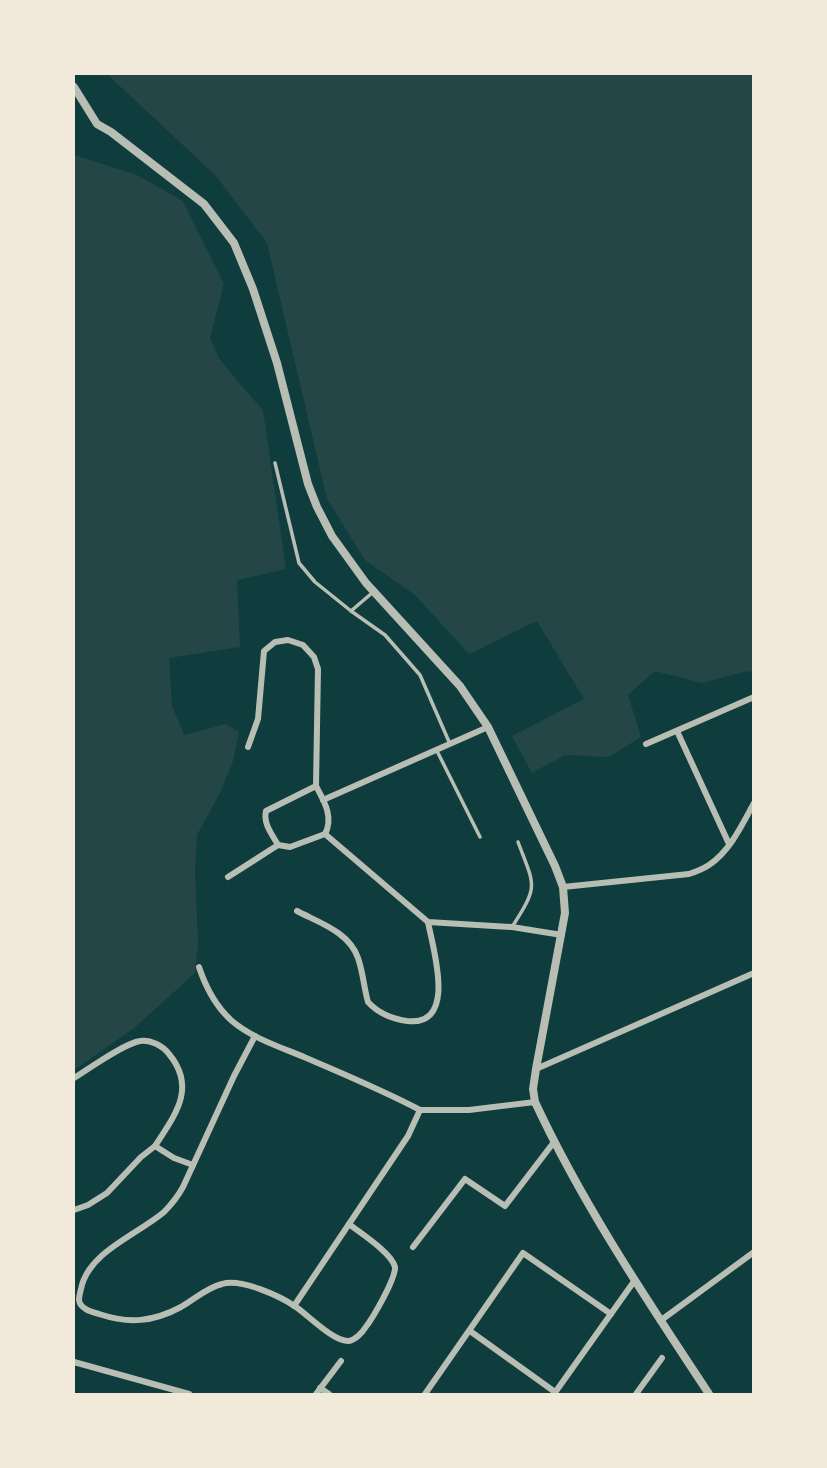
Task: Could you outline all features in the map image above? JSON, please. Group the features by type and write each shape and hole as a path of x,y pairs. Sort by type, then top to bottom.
{"street":[{"path":"74,87 97,124 204,204 234,243 253,289 276,363 308,484 332,536 373,591 460,686 488,727 548,850 563,887 565,913 536,1069 533,1089 535,1102 576,1182 660,1321 709,1395"},
{"path":"228,877 278,845 290,847 325,834 330,824 316,786 318,669 314,657 303,645 288,640 275,642 264,651 258,719 248,747"},
{"path":"646,744 754,697"},
{"path":"323,800 488,727"},
{"path":"677,731 729,845"},
{"path":"278,845 266,824 267,811 316,786"},
{"path":"563,887 689,874 708,866 722,855 754,803"},
{"path":"325,834 428,922 512,927 562,935"},
{"path":"297,911 347,939 358,957 368,1002 372,1007 395,1020 415,1022 427,1018 435,1011 440,991 428,922"},
{"path":"199,967 205,985 218,1007 234,1023 255,1036 382,1090 420,1110 469,1110 535,1102"},
{"path":"536,1069 754,973"},
{"path":"255,1036 175,1201 96,1260 82,1285 80,1304 87,1310 128,1321 153,1319 225,1282 246,1284 294,1306 335,1337 345,1341 353,1340 364,1330 393,1280 395,1267 389,1256 349,1224"},
{"path":"74,1078 125,1047 141,1041 153,1042 167,1051 180,1071 182,1085 181,1102 155,1146 107,1193 74,1210"},
{"path":"294,1306 408,1136 420,1110"},
{"path":"413,1247 465,1179 505,1206 554,1142"},
{"path":"155,1146 193,1165"},
{"path":"660,1321 754,1252"},
{"path":"425,1395 523,1253 611,1314"},
{"path":"470,1331 555,1393 635,1280"},
{"path":"636,1395 662,1357"},
{"path":"329,1395 318,1391 341,1361"},
{"path":"74,1362 189,1395"}],"lane":[{"path":"275,463 299,563 315,582 385,635 421,675 450,744"},
{"path":"351,611 373,591"},
{"path":"437,750 480,837"},
{"path":"512,927 529,901 533,889 519,842"}],"shaded area":[{"path":"107,74 753,74 753,672 702,683 655,671 628,695 641,737 609,757 565,755 532,773 512,736 584,699 537,621 469,654 415,595 365,560 327,499 267,243 216,176"},
{"path":"74,155 137,175 183,201 224,284 210,338 219,358 263,410 286,569 237,580 240,647 169,658 172,706 184,735 226,724 239,732 233,761 221,791 197,835 195,872 198,943 195,973 133,1029 74,1070"}]}
